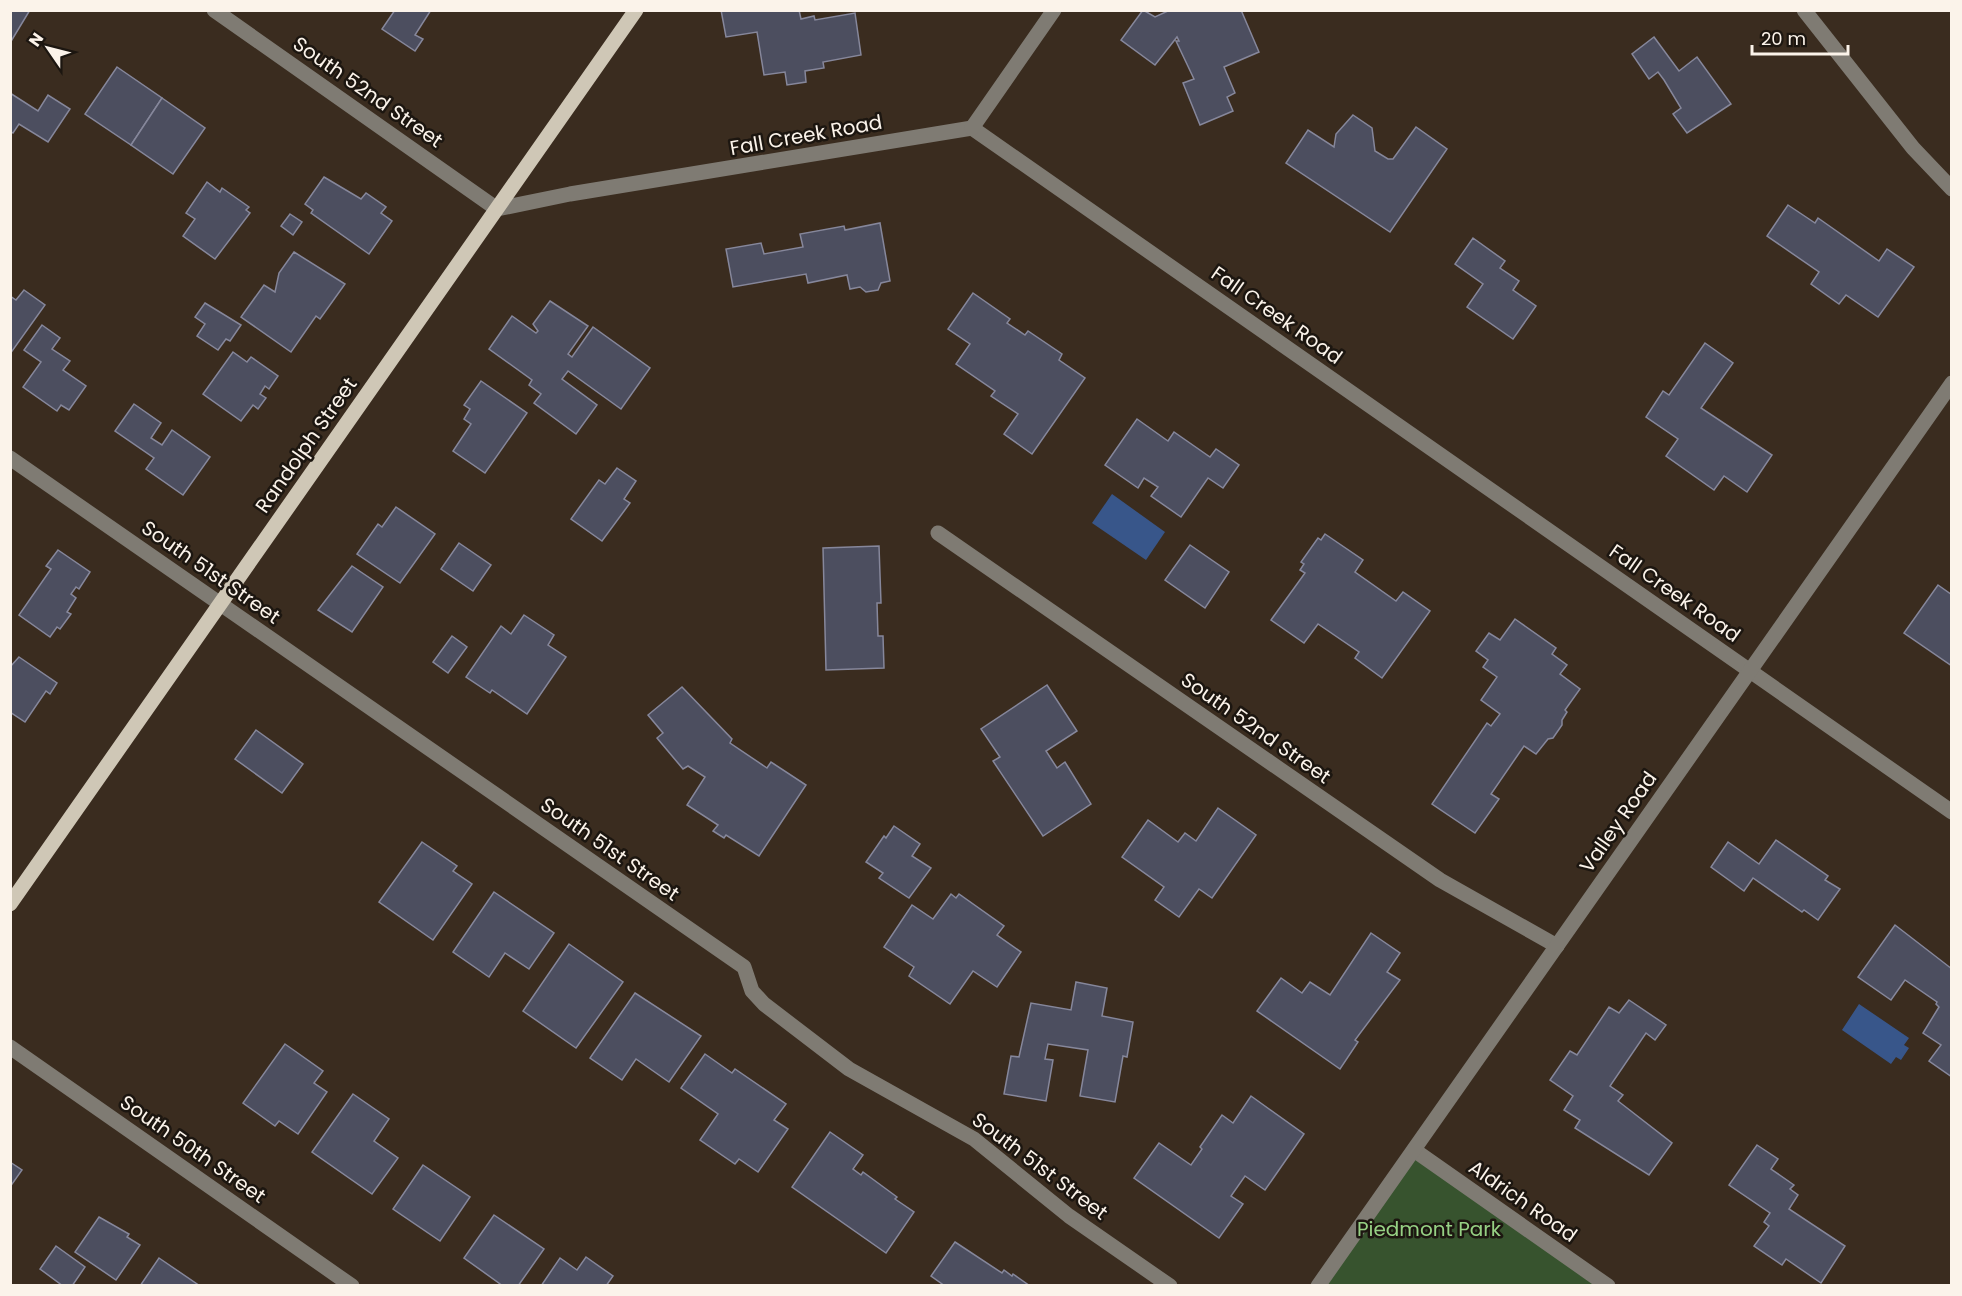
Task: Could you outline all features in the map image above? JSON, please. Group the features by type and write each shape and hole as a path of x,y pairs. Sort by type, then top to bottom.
{"main road":[{"name":"Randolph Street","path":"10,904 636,10"}],"street":[{"name":"South 52nd Street","path":"214,10 498,209"},
{"path":"972,128 1054,10"},
{"path":"1804,10 1891,122 1952,189"},
{"name":"Fall Creek Road","path":"498,209 570,194 972,128 1952,812"},
{"name":"Valley Road","path":"1318,1286 1952,383"},
{"name":"South 51st Street","path":"10,458 744,967 752,991 764,1004 849,1069 974,1139 1069,1216 1170,1286"},
{"name":"South 52nd Street","path":"938,533 1440,880 1557,946"},
{"name":"South 50th Street","path":"10,1047 351,1286"},
{"name":"Aldrich Road","path":"1414,1150 1608,1286"}],"green space":[{"name":"Piedmont Park","path":"1414,1150 1608,1286 1318,1286"}],"water":[{"path":"1112,494 1165,532 1146,560 1092,523"},
{"path":"1859,1004 1909,1038 1904,1045 1909,1048 1901,1060 1896,1057 1891,1064 1842,1030"}],"building":[{"path":"10,10 30,10 10,43"},
{"path":"395,10 431,10 415,35 423,39 415,51 382,29"},
{"path":"721,10 799,10 801,19 814,16 815,20 855,13 861,55 823,62 824,68 805,71 806,82 787,85 785,72 764,75 757,32 726,37"},
{"path":"1143,10 1155,17 1170,10 1241,10 1259,52 1224,67 1235,93 1227,97 1233,111 1200,125 1183,83 1194,79 1176,41 1179,41 1177,37 1155,65 1121,40"},
{"path":"1654,37 1679,71 1697,57 1731,104 1687,133 1673,114 1681,108 1664,80 1658,72 1649,79 1632,54"},
{"path":"117,67 162,98 131,145 85,114"},
{"path":"10,93 38,111 48,95 70,109 48,142 19,124 13,133 10,131"},
{"path":"162,98 205,128 173,174 131,145"},
{"path":"1353,115 1372,128 1375,151 1388,159 1393,159 1416,127 1447,149 1390,232 1286,163 1308,130 1334,147 1336,134"},
{"path":"324,177 361,199 366,193 386,207 381,213 392,221 369,254 311,213 313,210 305,204"},
{"path":"207,182 220,192 222,188 249,207 246,210 250,213 215,259 183,236 195,219 186,213"},
{"path":"1788,205 1815,223 1818,218 1879,261 1887,249 1914,267 1878,317 1846,295 1839,304 1811,284 1819,272 1767,236"},
{"path":"290,214 302,222 293,235 281,226"},
{"path":"880,223 890,281 881,283 878,290 866,292 860,287 850,289 847,275 808,283 806,274 733,287 726,249 761,243 764,254 803,247 800,234 844,226 845,230"},
{"path":"1473,238 1505,261 1500,268 1519,281 1513,290 1536,306 1513,339 1467,307 1483,284 1455,264"},
{"path":"294,252 345,284 320,319 316,316 291,352 241,317 264,285 275,292 279,273"},
{"path":"24,290 45,305 10,354 10,296 16,300"},
{"path":"973,293 1010,319 1007,323 1025,335 1028,331 1062,354 1059,360 1085,378 1032,454 1004,434 1018,414 991,396 995,391 956,364 970,344 948,329"},
{"path":"550,301 588,326 568,354 572,357 593,327 650,368 621,409 568,371 562,379 597,405 576,434 534,403 541,394 529,385 532,380 489,349 512,316 536,333 538,331 533,324"},
{"path":"205,303 241,325 230,341 226,339 218,350 197,336 205,324 195,317"},
{"path":"42,325 60,338 52,349 70,361 63,370 86,386 69,410 61,405 57,411 23,387 41,362 24,350"},
{"path":"1705,343 1733,363 1701,408 1772,455 1747,492 1724,476 1714,490 1666,456 1678,439 1646,417 1663,391 1669,395"},
{"path":"233,352 247,362 251,357 278,376 269,389 265,386 260,394 266,398 258,409 253,405 241,421 203,394"},
{"path":"481,381 527,413 485,473 453,451 471,424 464,419 470,409 464,405"},
{"path":"134,404 161,423 151,438 162,445 172,430 210,457 183,495 146,469 154,458 115,431"},
{"path":"1137,419 1168,441 1174,432 1210,457 1216,449 1239,465 1223,488 1208,478 1181,517 1151,496 1158,487 1144,478 1138,488 1105,465"},
{"path":"617,468 636,481 624,499 630,503 602,541 571,519 599,480 605,484"},
{"path":"396,507 435,534 400,583 357,554 378,524 382,527"},
{"path":"1325,534 1363,560 1355,572 1396,601 1403,592 1430,611 1382,678 1355,658 1359,652 1318,624 1304,643 1271,620 1305,573 1300,570 1304,564 1301,562 1318,538 1321,540"},
{"path":"459,543 491,565 473,591 441,569"},
{"path":"1190,545 1229,572 1205,608 1165,580"},
{"path":"879,546 881,603 877,603 878,636 883,636 884,668 826,670 823,548"},
{"path":"58,550 90,572 79,589 76,587 71,594 76,598 67,612 71,614 60,629 57,627 50,637 19,615 51,569 46,566"},
{"path":"352,566 383,587 352,632 318,610"},
{"path":"1938,585 1952,595 1952,666 1904,633"},
{"path":"524,615 554,635 548,645 566,657 527,714 492,690 490,693 466,677 501,626 511,634"},
{"path":"1515,619 1556,648 1552,654 1567,665 1560,674 1580,689 1565,710 1567,712 1562,725 1553,738 1548,739 1536,754 1524,746 1491,794 1499,799 1475,833 1432,804 1487,723 1491,726 1500,714 1481,700 1497,677 1483,667 1488,660 1476,651 1489,633 1500,640"},
{"path":"452,636 467,647 448,673 433,662"},
{"path":"19,657 57,683 50,694 46,691 25,722 10,712 10,667"},
{"path":"1047,685 1077,731 1046,751 1057,768 1065,762 1091,804 1043,836 993,761 1000,757 981,729"},
{"path":"682,687 732,739 730,743 767,768 771,762 806,785 759,856 726,835 724,838 713,831 718,825 687,805 705,777 688,766 683,769 657,738 663,733 648,715"},
{"path":"256,730 303,764 282,793 235,759"},
{"path":"1218,808 1256,835 1212,898 1199,889 1179,917 1155,900 1164,887 1122,857 1148,820 1178,842 1185,833 1196,841"},
{"path":"894,826 920,844 912,856 931,868 909,898 879,878 883,873 866,862"},
{"path":"1776,840 1828,876 1825,880 1840,889 1818,920 1804,910 1802,912 1753,878 1744,891 1711,867 1728,842 1759,864"},
{"path":"422,842 457,866 453,871 472,884 433,940 379,902"},
{"path":"494,892 554,933 529,969 505,953 489,977 453,952"},
{"path":"951,894 956,898 959,894 1004,926 997,935 1021,952 997,987 973,971 950,1004 909,976 914,967 884,947 912,905 933,919"},
{"path":"1895,925 1952,969 1952,1077 1929,1061 1941,1045 1923,1033 1939,1007 1937,1002 1905,980 1891,1000 1858,977"},
{"path":"1371,933 1400,953 1387,972 1400,980 1355,1040 1358,1042 1340,1069 1257,1011 1281,978 1302,993 1310,982 1330,995"},
{"path":"569,944 623,982 576,1048 523,1011"},
{"path":"1076,982 1107,988 1102,1016 1133,1022 1127,1057 1123,1056 1115,1102 1080,1096 1088,1050 1048,1044 1045,1059 1053,1060 1046,1101 1004,1094 1011,1056 1019,1057 1031,1003 1071,1010"},
{"path":"635,993 701,1036 669,1082 636,1059 622,1080 590,1058"},
{"path":"1629,1000 1666,1025 1655,1040 1646,1033 1610,1086 1623,1095 1618,1101 1672,1143 1649,1175 1575,1128 1580,1120 1564,1110 1573,1096 1550,1080 1570,1051 1577,1055 1609,1007 1619,1013"},
{"path":"285,1044 323,1071 314,1083 327,1092 298,1134 279,1121 275,1126 243,1103"},
{"path":"705,1054 732,1073 735,1069 786,1104 774,1120 788,1129 758,1172 739,1159 735,1164 700,1140 718,1114 681,1088"},
{"path":"353,1094 389,1119 374,1141 398,1158 372,1194 312,1152"},
{"path":"1251,1096 1304,1134 1265,1190 1245,1176 1231,1196 1243,1204 1219,1238 1134,1178 1159,1143 1191,1165 1202,1149 1200,1147 1222,1115 1233,1123"},
{"path":"830,1132 863,1155 853,1169 861,1175 863,1172 914,1212 886,1253 792,1187"},
{"path":"1757,1145 1778,1159 1771,1169 1794,1185 1790,1189 1798,1195 1789,1209 1845,1246 1821,1283 1786,1259 1782,1265 1754,1246 1769,1226 1764,1222 1770,1213 1729,1185"},
{"path":"10,1162 22,1170 10,1187"},
{"path":"423,1165 470,1197 440,1241 393,1209"},
{"path":"494,1215 544,1249 518,1286 503,1286 464,1258"},
{"path":"99,1217 129,1234 127,1237 140,1245 116,1280 75,1252"},
{"path":"955,1242 1002,1273 1004,1270 1012,1276 1013,1274 1030,1286 945,1286 931,1276"},
{"path":"56,1246 85,1267 72,1286 63,1286 40,1269"},
{"path":"586,1257 613,1276 606,1286 541,1286 560,1258 577,1270"},
{"path":"159,1258 200,1286 140,1286"}]}
